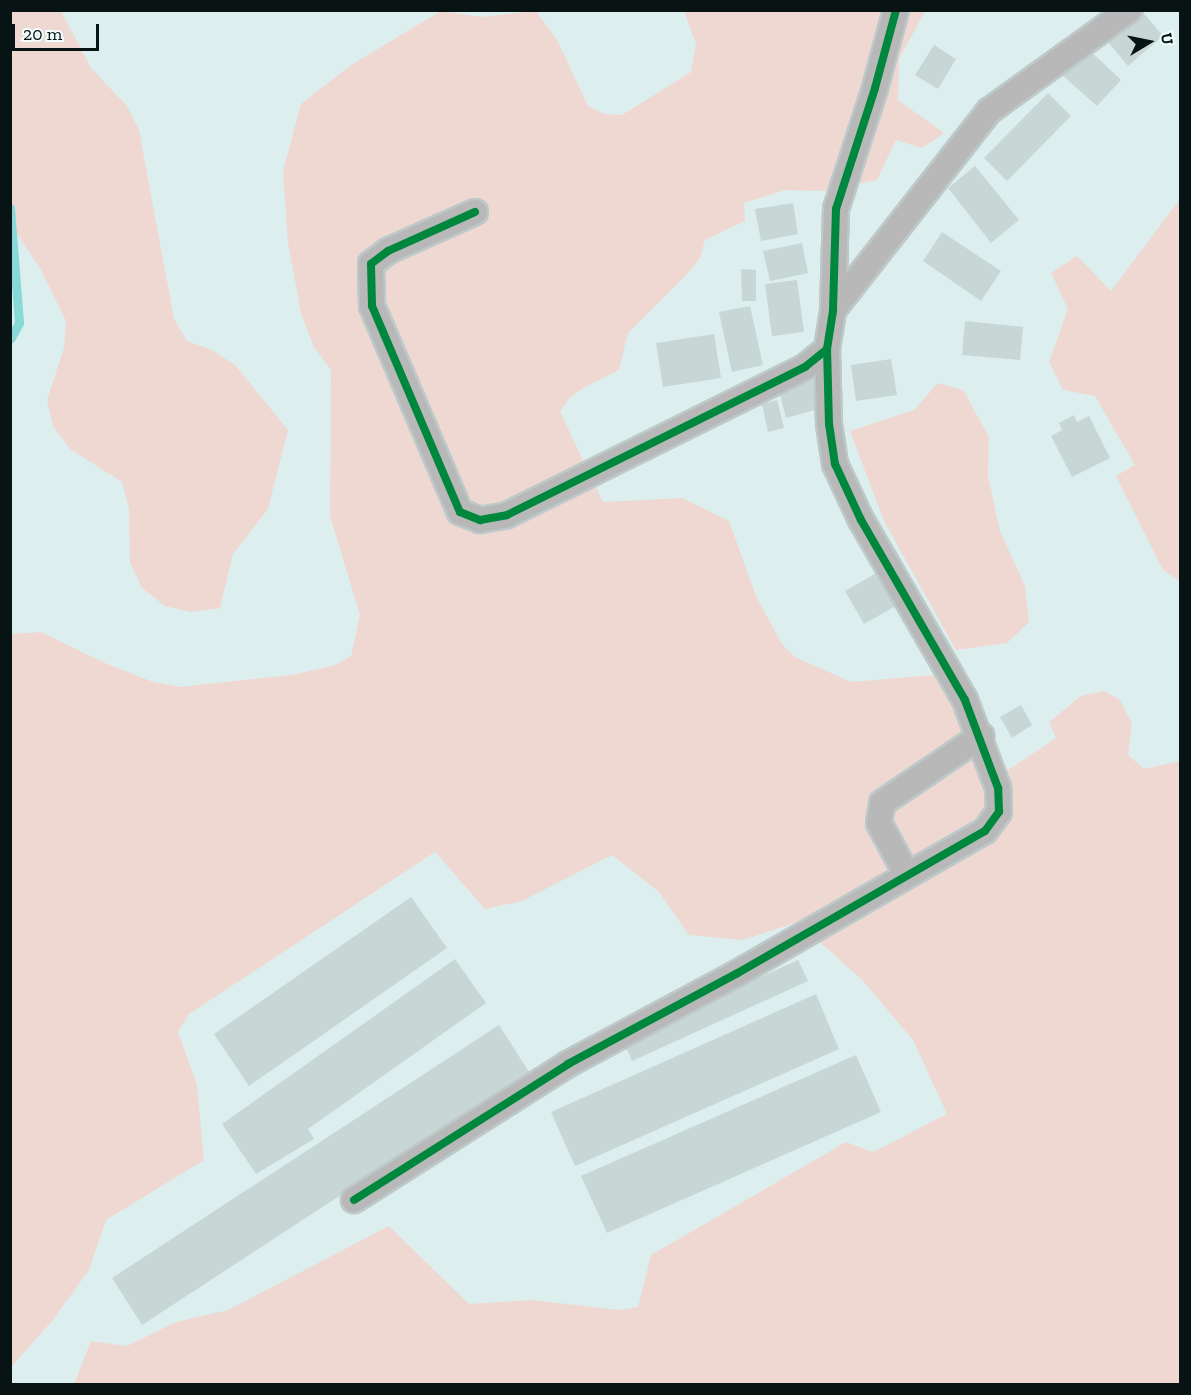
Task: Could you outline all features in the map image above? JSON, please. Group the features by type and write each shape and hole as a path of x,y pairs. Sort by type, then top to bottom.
{"street":[{"path":"354,1200 568,1064 985,831 999,812 998,788 981,736 965,700 861,520 835,464 829,424 827,349 834,310 836,209 875,88 896,10"},
{"path":"834,310 989,111 1129,10"},
{"path":"475,212 388,251 371,264 372,306 460,512 480,520 507,515 804,367 827,349"},
{"path":"907,875 879,823 882,802 981,736"}],"shaded area":[{"path":"10,11 61,11 91,68 127,106 139,130 174,319 187,341 212,350 235,365 288,430 268,509 233,554 220,608 191,612 165,606 142,588 130,563 129,508 122,482 70,449 53,426 47,400 64,348 66,321 41,270 11,224"},
{"path":"441,11 481,17 536,11 557,40 588,106 604,114 622,115 691,72 696,44 684,11 925,11 899,59 898,100 944,133 922,148 896,140 877,180 823,191 785,190 744,203 745,221 705,240 700,258 689,272 628,333 619,370 570,397 560,412 603,502 682,498 729,521 756,596 782,644 795,657 851,682 933,675 1008,770 1056,738 1049,722 1081,696 1104,691 1120,700 1132,724 1128,755 1144,769 1180,761 1180,1384 74,1384 91,1341 127,1346 176,1322 228,1310 389,1226 469,1304 532,1300 619,1310 638,1307 651,1255 846,1142 873,1152 947,1114 913,1040 863,981 798,922 742,940 689,935 659,892 612,855 522,901 485,909 435,852 189,1014 178,1032 197,1085 204,1160 106,1220 89,1270 52,1321 11,1367 11,634 41,632 105,663 153,682 180,687 292,675 336,665 351,656 360,615 330,516 331,370 314,347 301,314 288,243 283,171 301,104 351,65"},
{"path":"1180,199 1180,581 1163,570 1116,476 1135,465 1095,396 1063,390 1049,362 1068,309 1051,273 1077,256 1111,291"},
{"path":"938,383 963,390 989,437 988,476 1000,531 1025,586 1029,622 1007,643 956,650 884,521 850,431 914,410"}],"building":[{"path":"1134,10 1141,10 1163,36 1128,66 1104,37"},
{"path":"934,45 956,59 938,89 915,75"},
{"path":"1086,47 1121,80 1097,106 1061,74"},
{"path":"1048,93 1071,116 1007,181 984,158"},
{"path":"975,166 1019,220 991,243 948,188"},
{"path":"793,203 798,234 761,241 755,209"},
{"path":"942,232 1001,271 981,301 923,261"},
{"path":"802,243 808,273 770,281 763,251"},
{"path":"741,269 756,270 756,301 742,301"},
{"path":"797,280 804,332 772,336 765,284"},
{"path":"750,306 763,365 732,372 719,312"},
{"path":"965,321 1023,327 1020,360 962,355"},
{"path":"714,334 721,378 663,387 656,343"},
{"path":"891,359 897,395 856,401 851,365"},
{"path":"815,380 822,408 786,418 779,390"},
{"path":"777,400 784,428 768,432 762,404"},
{"path":"1074,415 1077,422 1089,416 1110,458 1072,477 1051,436 1062,430 1059,423"},
{"path":"880,571 899,604 864,624 845,591"},
{"path":"1021,705 1032,725 1012,738 1000,717"},
{"path":"411,897 447,948 249,1086 214,1034"},
{"path":"455,959 486,1003 308,1129 314,1139 256,1174 222,1124"},
{"path":"798,960 808,981 632,1061 623,1040"},
{"path":"816,994 839,1049 575,1166 551,1112"},
{"path":"499,1025 529,1072 142,1325 112,1278"},
{"path":"856,1055 881,1112 607,1233 581,1176"}],"waterway":[{"path":"10,208 19,323 10,339"}],"cycle path":[{"path":"475,212 388,251 371,264 372,306 460,512 480,520 507,515 805,367 827,349 833,310 836,209 875,88 896,10"},
{"path":"354,1200 568,1064 736,974 985,831 999,812 998,788 965,700 861,520 835,464 829,424 827,349"}]}
